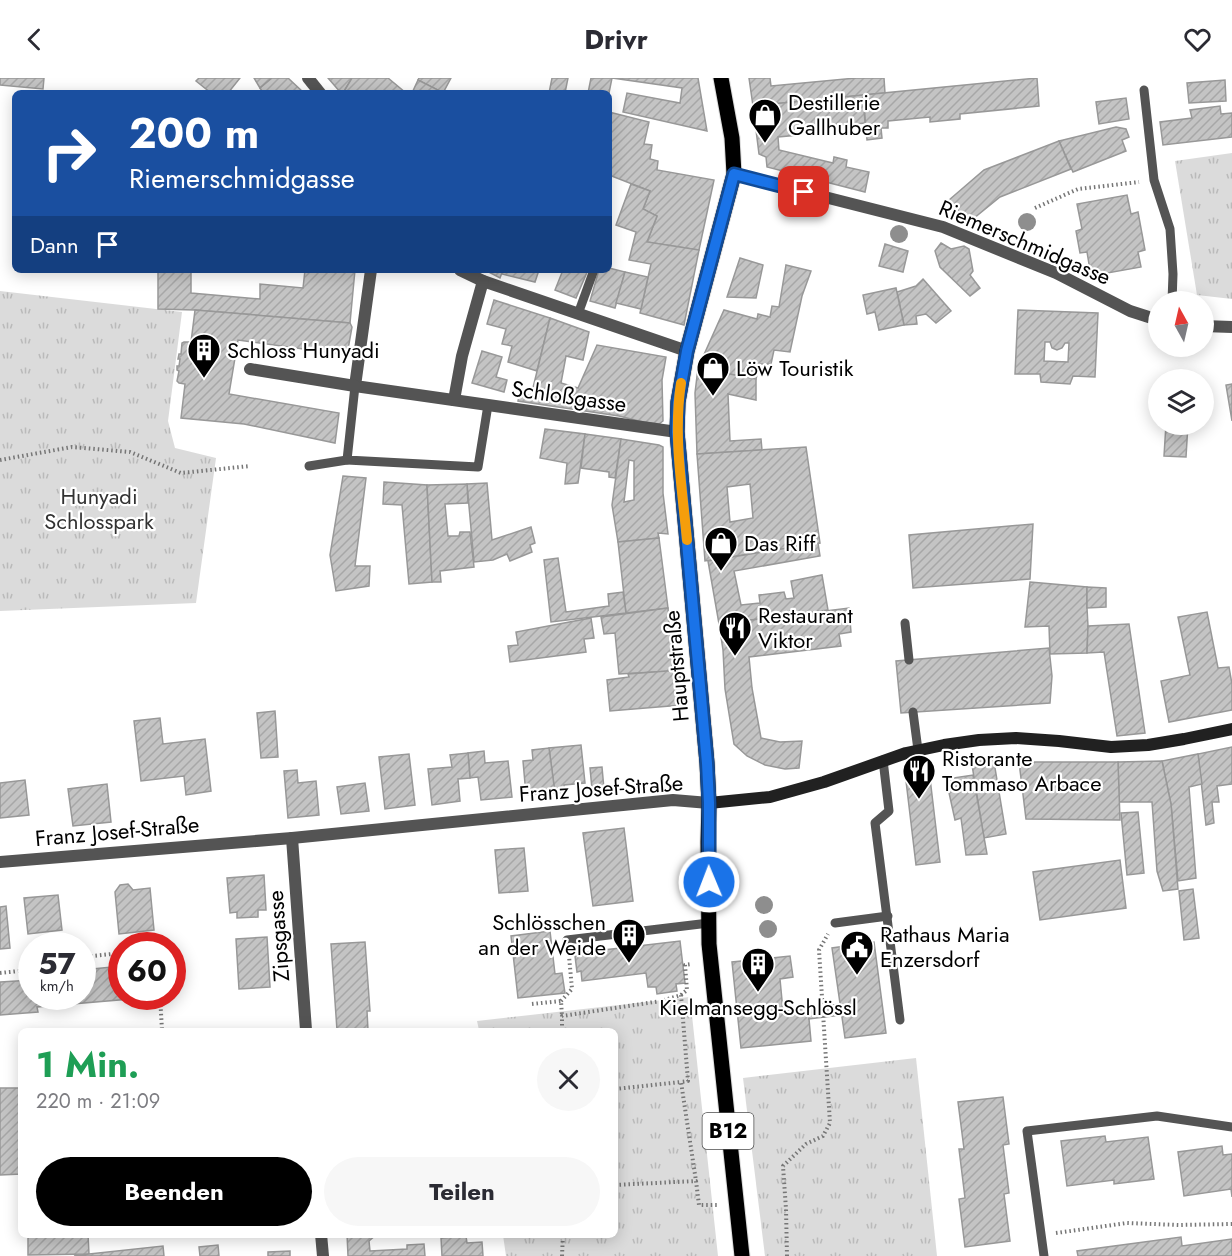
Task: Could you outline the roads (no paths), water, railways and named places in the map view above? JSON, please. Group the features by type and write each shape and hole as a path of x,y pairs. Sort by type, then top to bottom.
{"main road":[{"name":"Hauptstraße","path":"722,78 732,138 734,174 687,351 678,402 677,432 707,763 709,944 742,1256"}],"street":[{"path":"308,78 318,90"},
{"name":"Riemerschmidgasse","path":"734,174 942,227 1056,273 1130,311 1148,317"},
{"path":"355,386 371,273"},
{"path":"466,273 483,281 687,351"},
{"path":"454,400 462,356 483,281"},
{"path":"1214,327 1232,327"},
{"name":"Schloßgasse","path":"249,369 677,432"},
{"name":"Franz Josef-Straße","path":"0,861 292,838 673,800 709,803 770,797 824,782 883,760 918,750 979,740 1016,738 1111,747 1184,740 1232,729"},
{"name":"Zipsgasse","path":"292,838 306,1028"},
{"path":"321,1238 323,1256"}],"lane":[{"path":"1143,90 1154,180 1170,229 1172,291"},
{"path":"578,314 593,273"},
{"path":"347,460 355,386"},
{"path":"309,466 347,460 478,467 488,405"},
{"path":"905,623 909,660"},
{"path":"913,712 918,750"},
{"path":"883,760 890,811 875,824 900,1020"},
{"path":"835,923 888,916"},
{"path":"567,940 709,923"},
{"path":"1044,1256 1027,1131 1157,1116 1232,1127"}],"place":[{"name":"Destillerie Gallhuber","path":"765,144"},
{"name":"Schloss Hunyadi","path":"204,379"},
{"name":"Löw Touristik","path":"713,397"},
{"name":"Das Riff","path":"721,572"},
{"name":"Restaurant Viktor","path":"735,657"},
{"name":"Ristorante Tommaso Arbace","path":"919,800"},
{"name":"Schlösschen an der Weide","path":"629,964"},
{"name":"Rathaus Maria Enzersdorf","path":"857,976"},
{"name":"Kielmansegg-Schlössl","path":"758,993"}],"park label":[{"name":"Hunyadi Schlosspark","path":"99,509"}]}
